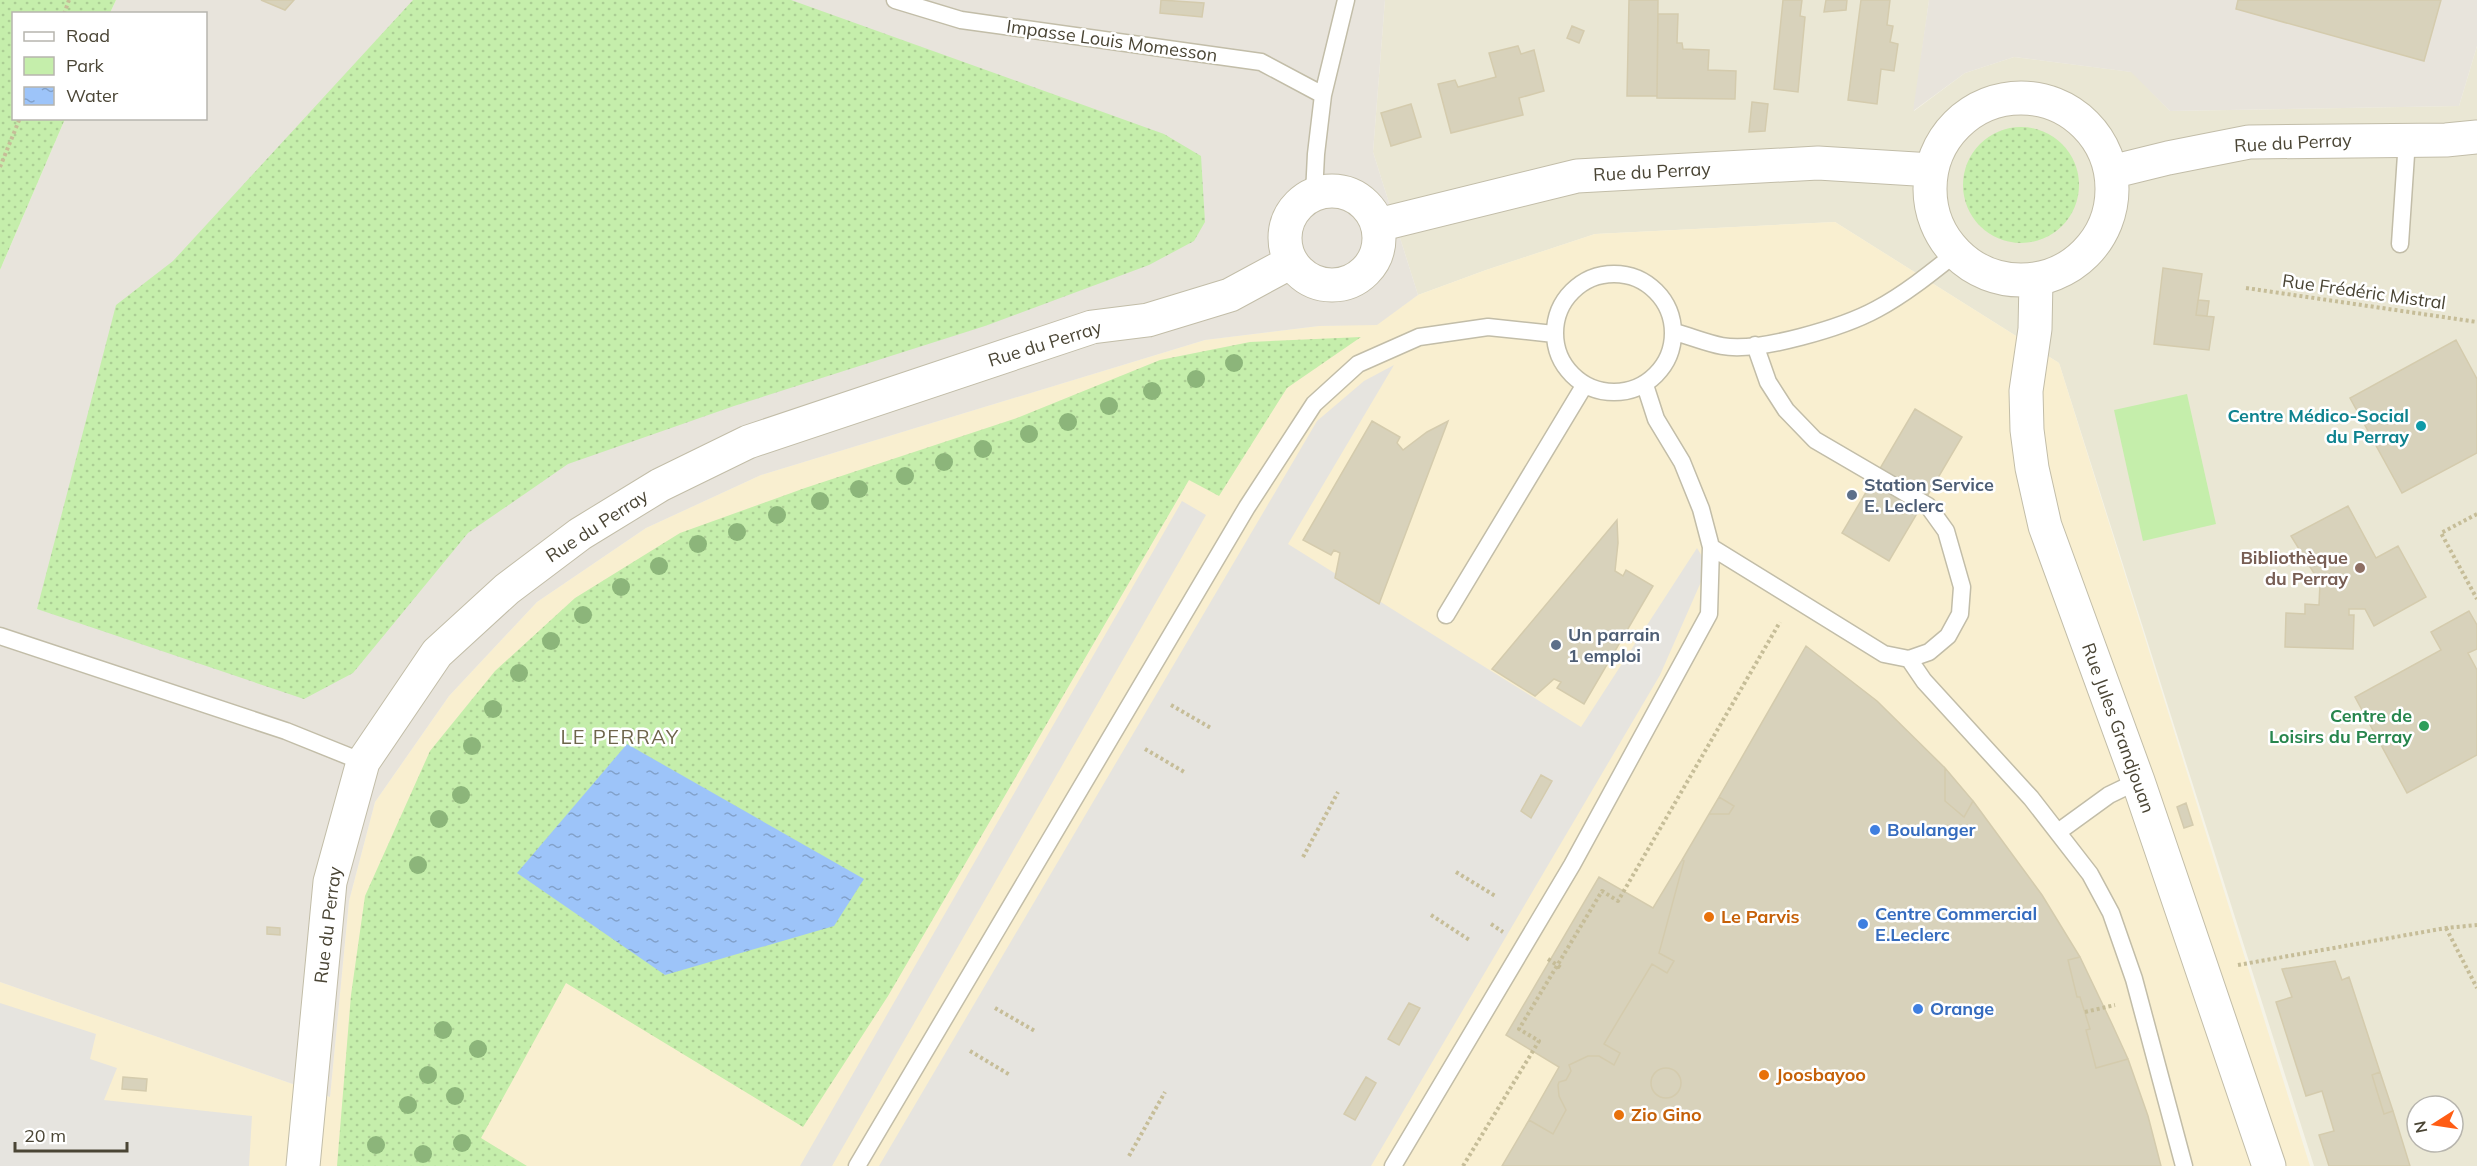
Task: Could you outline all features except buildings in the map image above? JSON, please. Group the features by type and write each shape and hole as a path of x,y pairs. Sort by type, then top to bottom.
{"street":[{"path":"2023,98 2059,106 2084,123 2100,144 2111,172 2113,193 2110,211 2098,239 2086,255 2074,264 2058,273 2036,280 2016,281 1996,278 1972,267 1956,253 1943,236 1933,214 1930,195 1932,170 1945,139 1965,117 1994,102 2023,98"},
{"name":"Rue du Perray","path":"2111,172 2250,142 2477,137"},
{"name":"Rue du Perray","path":"1378,225 1576,176 1818,163 1932,170"},
{"path":"1330,191 1346,192 1360,200 1371,211 1378,225 1380,240 1376,255 1368,269 1350,282 1328,286 1313,282 1299,274 1290,262 1285,246 1285,230 1290,215 1301,202 1314,194 1330,191"},
{"name":"Rue du Perray","path":"303,1166 330,882 363,762 437,653 507,589 580,534 660,485 748,442 1092,327 1148,320 1230,295 1290,262"},
{"name":"Rue Jules Grandjouan","path":"2036,280 2035,329 2026,391 2027,430 2032,468 2045,526 2138,781 2269,1166"}],"lane":[{"name":"Impasse Louis Momesson","path":"895,0 961,20 1261,62 1323,95"},
{"path":"1314,194 1323,95 1346,0"},
{"path":"2400,244 2408,140"},
{"path":"1674,332 1724,346 1772,344 1825,330 1876,309 1917,283 1956,253"},
{"path":"1602,274 1623,274 1643,281 1659,294 1670,311 1674,332 1672,348 1657,375 1645,385 1630,391 1615,393 1599,392 1584,386 1569,372 1558,355 1554,334 1557,314 1568,295 1583,282 1602,274"},
{"path":"857,1166 1247,507 1314,404 1358,364 1419,337 1488,327 1554,334"},
{"path":"1711,547 1884,654 1910,659 1929,652 1948,636 1960,614 1962,587 1946,531 1928,506 1815,440 1786,410 1768,382 1755,345"},
{"path":"1393,1166 1572,865 1709,614 1711,547 1698,499 1683,462 1656,419 1645,385"},
{"path":"1446,615 1584,386"},
{"path":"0,636 286,731 363,762"},
{"path":"1910,659 1924,681 2031,798 2090,874 2111,913 2134,979 2184,1166"},
{"path":"2058,832 2109,795 2138,781"}],"path":[{"path":"0,167 19,120"},
{"name":"Rue Frédéric Mistral","path":"2246,288 2477,322"},
{"path":"2477,514 2441,533 2477,599"},
{"path":"1463,1166 1539,1041 1519,1029 1602,891 1618,901 1780,621"},
{"path":"1171,705 1211,728"},
{"path":"1145,749 1186,773"},
{"path":"1303,857 1338,792"},
{"path":"1456,872 1497,897"},
{"path":"1431,915 1471,941"},
{"path":"2204,971 2446,928 2477,925"},
{"path":"2446,928 2477,988"},
{"path":"995,1008 1035,1031"},
{"path":"970,1051 1010,1075"},
{"path":"1129,1156 1165,1092"}],"shaded area":[{"path":"116,0 1385,0 1373,152 1418,295 1377,325 1319,326 1205,340 761,475 646,528 537,602 449,696 375,802 349,901 330,1097 0,982 0,270 65,120 207,120 207,12 110,12"},
{"path":"1385,0 1929,0 1914,111 1965,73 2014,57 2132,72 2170,111 2459,106 2477,46 2477,1166 2314,1166 2059,363 1835,222 1595,234 1418,295 1373,152"},
{"path":"1929,0 2477,0 2477,46 2459,106 2170,111 2131,72 2014,57 1965,73 1913,111"},
{"path":"1835,222 2059,363 2310,1166 0,1166 0,982 330,1097 349,901 375,802 449,696 537,602 646,528 761,475 1205,340 1319,326 1377,324 1418,295 1595,234"},
{"path":"1394,365 1288,544 1581,727 1697,548 1708,566 1660,675 1371,1166 879,1166 1317,421 1364,381"},
{"path":"1182,501 1206,515 832,1166 800,1166"},
{"path":"0,1003 96,1034 90,1059 117,1068 104,1100 252,1116 249,1166 0,1166"}],"green space":[{"path":"0,0 116,0 110,12 12,12 12,120 65,120 0,270"},
{"path":"413,0 791,0 1164,134 1201,156 1205,222 1194,241 1149,265 985,326 734,406 568,464 468,533 353,673 304,699 37,609 116,305 173,261"},
{"path":"2021,127 2043,131 2062,144 2075,163 2079,185 2075,207 2062,226 2043,239 2021,243 1999,239 1980,226 1967,207 1963,185 1967,163 1980,144 1999,131"},
{"path":"1361,337 1287,388 1219,496 1189,480 888,996 803,1127 566,983 481,1138 527,1166 337,1166 351,995 365,896 430,751 495,671 575,598 680,533 805,488 1017,418 1160,360 1250,342"},
{"path":"2187,394 2216,524 2143,541 2114,410"}],"water":[{"path":"627,744 864,879 834,926 665,975 517,873"}],"place":[{"name":"Centre Médico-Social du Perray","path":"2421,426"},
{"name":"Station Service E. Leclerc","path":"1852,495"},
{"name":"Bibliothèque du Perray","path":"2360,568"},
{"name":"Un parrain 1 emploi","path":"1556,645"},
{"name":"Centre de Loisirs du Perray","path":"2424,726"},
{"name":"Boulanger","path":"1875,830"},
{"name":"Le Parvis","path":"1709,917"},
{"name":"Centre Commercial E.Leclerc","path":"1863,924"},
{"name":"Orange","path":"1918,1009"},
{"name":"Joosbayoo","path":"1764,1075"},
{"name":"Zio Gino","path":"1619,1115"}],"district":[{"name":"LE PERRAY","path":"620,737"}]}
